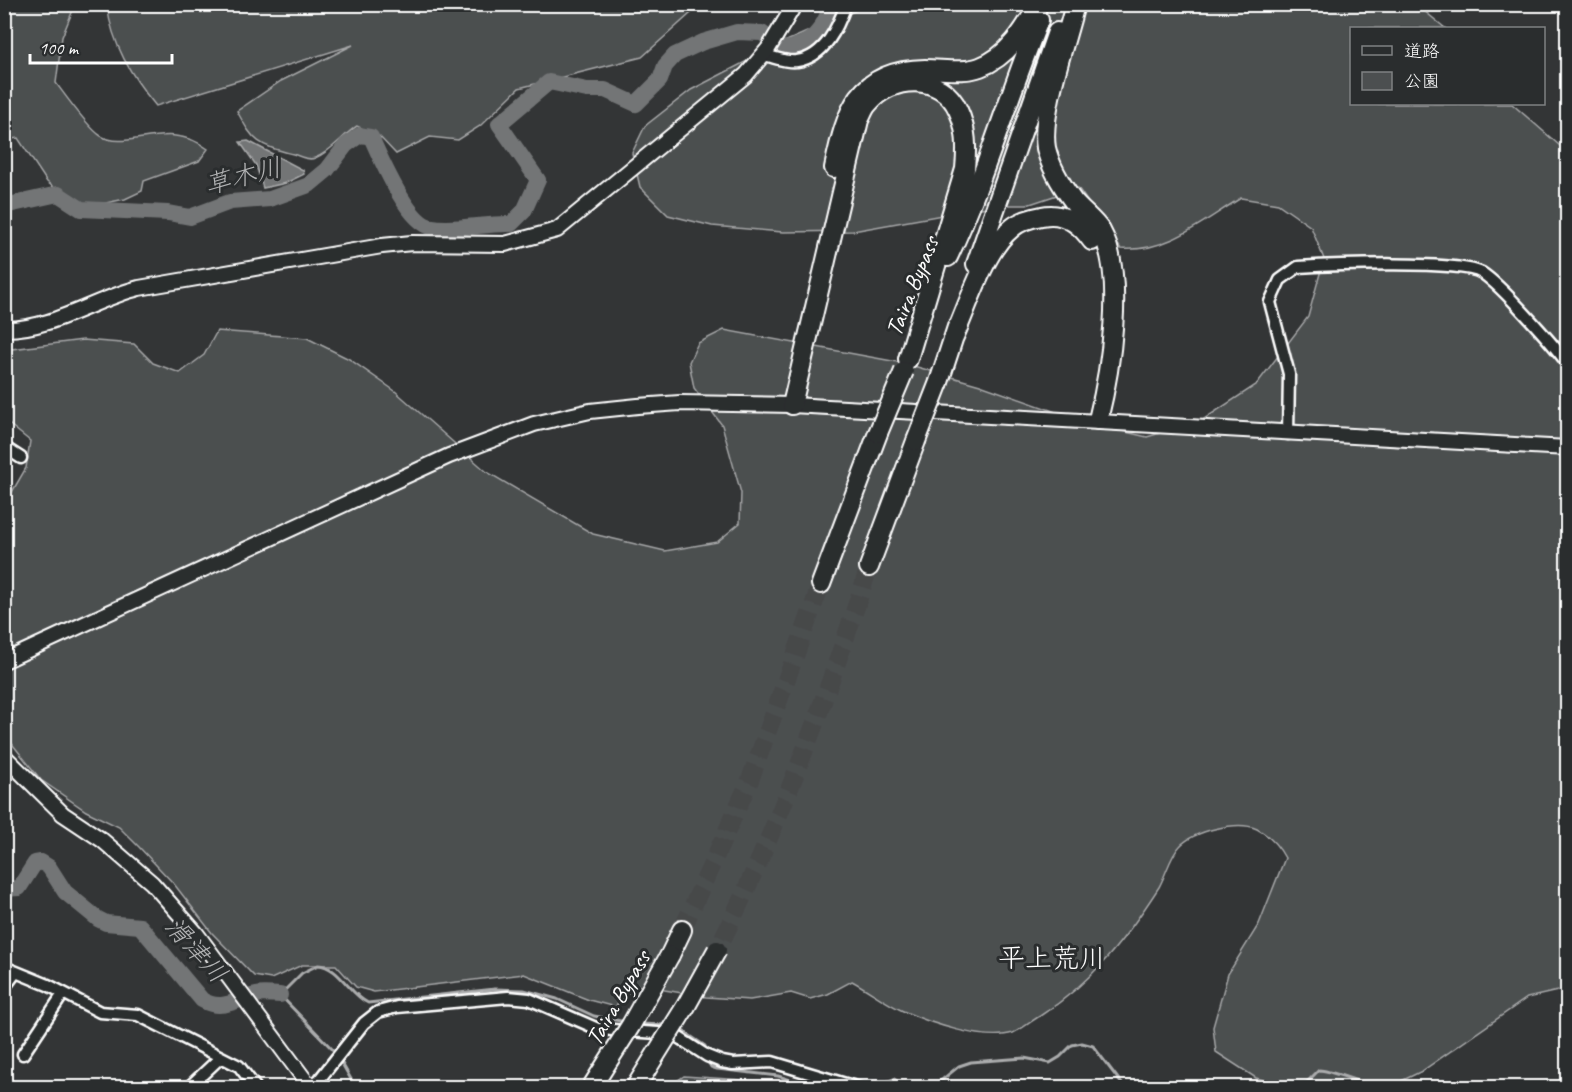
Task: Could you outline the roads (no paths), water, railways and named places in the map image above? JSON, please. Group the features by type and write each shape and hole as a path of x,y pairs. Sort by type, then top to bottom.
{"highway":[{"path":"792,405 790,380 842,128 850,110 862,92 883,76 902,70 979,68 997,58 1015,42 1039,4"},
{"name":"Taira Bypass","path":"821,584 946,262 968,215 996,131 1045,4"},
{"path":"869,567 939,382 1066,4"},
{"path":"1075,4 1046,121 1047,148 1056,174 1073,200 1100,230 1112,255 1114,275 1109,358 1107,381 1098,420"},
{"path":"792,405 859,120 868,103 883,92 900,83 916,80 935,86 958,108 967,143 965,169 906,365"},
{"path":"953,339 994,249 1011,228 1025,220 1046,215 1061,215 1081,226 1092,240 1103,268 1098,420"},
{"name":"Taira Bypass","path":"591,1088 631,1025 682,930"},
{"path":"635,1088 681,1014 720,944"}],"street":[{"path":"4,329 39,324 139,288 348,251 412,243 505,244 557,230 726,94 766,52 795,4"},
{"path":"766,52 798,61 816,53 835,32 846,4"},
{"path":"1288,434 1288,374 1270,302 1280,280 1298,267 1452,265 1482,273 1568,364"},
{"path":"4,661 483,441 534,424 590,411 680,403 792,405 1098,420 1288,434 1568,448"},
{"path":"4,447 21,458"},
{"path":"7,763 63,814 102,840 152,883 196,933 309,1087 324,1074 364,1023 378,1012 508,997 529,999 598,1029 673,1034 707,1056 722,1062 733,1064 772,1062 859,1088"},
{"path":"4,967 100,1012 138,1015 239,1066 252,1086"},
{"path":"4,988 16,972"},
{"path":"23,1054 63,994"},
{"path":"188,1088 221,1057"}],"waterway":[{"name":"草木川","path":"4,206 58,194 81,209 168,213 190,217 230,202 270,199 309,185 327,170 346,145 360,135 371,137 396,188 423,223 441,228 511,224 524,211 538,180 499,124 549,82 587,90 605,90 636,104 660,80 665,66 675,55 703,42 737,32 762,33 783,49 793,48 802,45 815,35 825,21 832,4"},
{"name":"滑津川","path":"4,889 19,888 35,863 41,862 49,867 65,892 98,919 106,923 140,926 202,1000 223,1005 259,994 280,995"},
{"path":"356,1088 336,1053 280,995 302,973 318,965 332,970 368,1003 495,989 524,990 557,999 594,1016 626,1022"},
{"path":"639,1024 665,1025"},
{"path":"680,1029 705,1046 706,1051"},
{"path":"932,1088 959,1066 971,1062 1024,1058 1050,1063 1072,1045 1082,1043 1093,1046 1125,1088"},
{"path":"707,1060 711,1067 717,1069 778,1076 816,1088"},
{"path":"1301,1088 1319,1070 1371,1088"},
{"path":"872,1088 894,1079 908,1088"}],"tunnel":[{"path":"723,938 745,893 803,755 869,567"},
{"path":"682,930 750,780 821,584"}],"district":[{"name":"平上荒川","path":"1052,958"}]}
